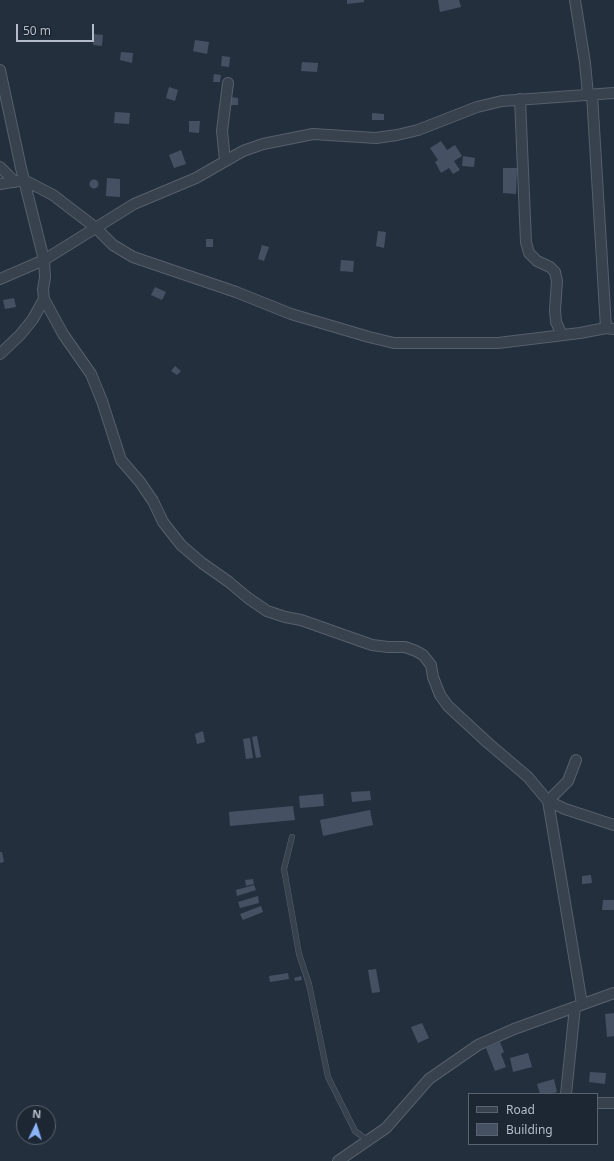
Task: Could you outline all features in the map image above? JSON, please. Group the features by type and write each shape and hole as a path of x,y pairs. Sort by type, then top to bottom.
{"street":[{"path":"0,167 20,181 53,194 96,228 113,245 133,257 236,292 291,314 369,338 394,343 498,344 610,328 590,94 575,0"},
{"path":"0,70 20,181 44,260 44,299 34,319 20,336 0,354"},
{"path":"225,160 222,131 228,82"},
{"path":"0,279 44,260 134,204 196,178 225,160 243,151 263,144 313,134 376,138 397,135 418,130 477,107 502,101 614,93"},
{"path":"520,99 526,242 529,253 537,261 550,267 555,272 557,281 555,310 556,322 562,335"},
{"path":"0,184 20,181"},
{"path":"44,299 63,334 91,374 102,401 121,460 153,500 163,522 181,545 202,563 267,611 284,617 301,620 372,645 405,647 416,650 423,655 431,665 433,677 440,695 448,706 528,777 548,801 565,809 614,825"},
{"path":"548,801 568,781 576,760"},
{"path":"548,801 578,1005 566,1093"},
{"path":"338,1161 386,1128 429,1079 478,1045 514,1029 614,993"},
{"path":"598,1103 614,1103"}],"lane":[{"path":"292,837 284,869 299,954 309,984 328,1077 355,1131 367,1140"}],"building":[{"path":"347,0 364,0 364,2 347,4"},
{"path":"438,0 459,0 461,7 440,12"},
{"path":"94,34 103,35 102,46 93,45"},
{"path":"195,40 209,42 207,54 193,51"},
{"path":"121,52 133,53 132,63 120,60"},
{"path":"222,56 230,57 229,67 221,66"},
{"path":"302,62 318,63 317,72 301,71"},
{"path":"214,74 221,75 220,82 213,82"},
{"path":"169,87 178,90 175,101 166,98"},
{"path":"230,97 238,98 238,105 230,105"},
{"path":"115,112 130,113 129,124 114,123"},
{"path":"372,113 384,114 384,120 372,120"},
{"path":"189,121 200,121 199,133 189,132"},
{"path":"441,141 447,150 455,145 462,156 454,161 460,170 453,174 449,168 441,173 435,162 438,160 430,148"},
{"path":"181,150 186,164 174,168 169,155"},
{"path":"463,156 475,158 474,167 462,166"},
{"path":"503,168 517,168 516,194 503,193"},
{"path":"107,178 120,179 120,197 106,196"},
{"path":"94,179 99,184 94,189 89,184"},
{"path":"378,231 386,232 384,248 376,246"},
{"path":"206,239 213,239 213,247 206,247"},
{"path":"262,245 269,247 264,261 258,259"},
{"path":"341,260 354,261 353,272 340,271"},
{"path":"155,287 166,292 162,300 151,295"},
{"path":"14,298 16,307 5,309 3,300"},
{"path":"175,366 181,371 177,375 171,371"},
{"path":"203,731 205,742 197,744 195,734"},
{"path":"257,736 261,757 256,758 252,737"},
{"path":"250,738 253,758 246,759 243,739"},
{"path":"370,791 371,800 352,802 351,792"},
{"path":"323,794 324,806 300,808 299,796"},
{"path":"293,806 295,820 230,826 229,812"},
{"path":"370,810 373,825 323,836 320,820"},
{"path":"0,852 2,852 4,862 0,863"},
{"path":"591,875 592,883 582,884 582,876"},
{"path":"253,879 254,884 246,886 245,880"},
{"path":"254,885 256,890 237,896 236,890"},
{"path":"258,896 259,903 240,908 238,902"},
{"path":"603,900 614,900 614,910 602,910"},
{"path":"261,906 263,912 243,920 240,914"},
{"path":"376,969 380,992 372,993 368,970"},
{"path":"288,973 289,979 270,982 269,976"},
{"path":"301,976 302,980 295,981 294,978"},
{"path":"614,1013 614,1036 607,1037 605,1014"},
{"path":"422,1023 429,1038 418,1043 411,1027"},
{"path":"500,1042 504,1052 501,1054 506,1067 495,1071 486,1048"},
{"path":"528,1053 532,1067 513,1072 510,1058"},
{"path":"590,1072 606,1073 605,1084 589,1082"},
{"path":"554,1079 557,1092 540,1093 537,1084"}]}
